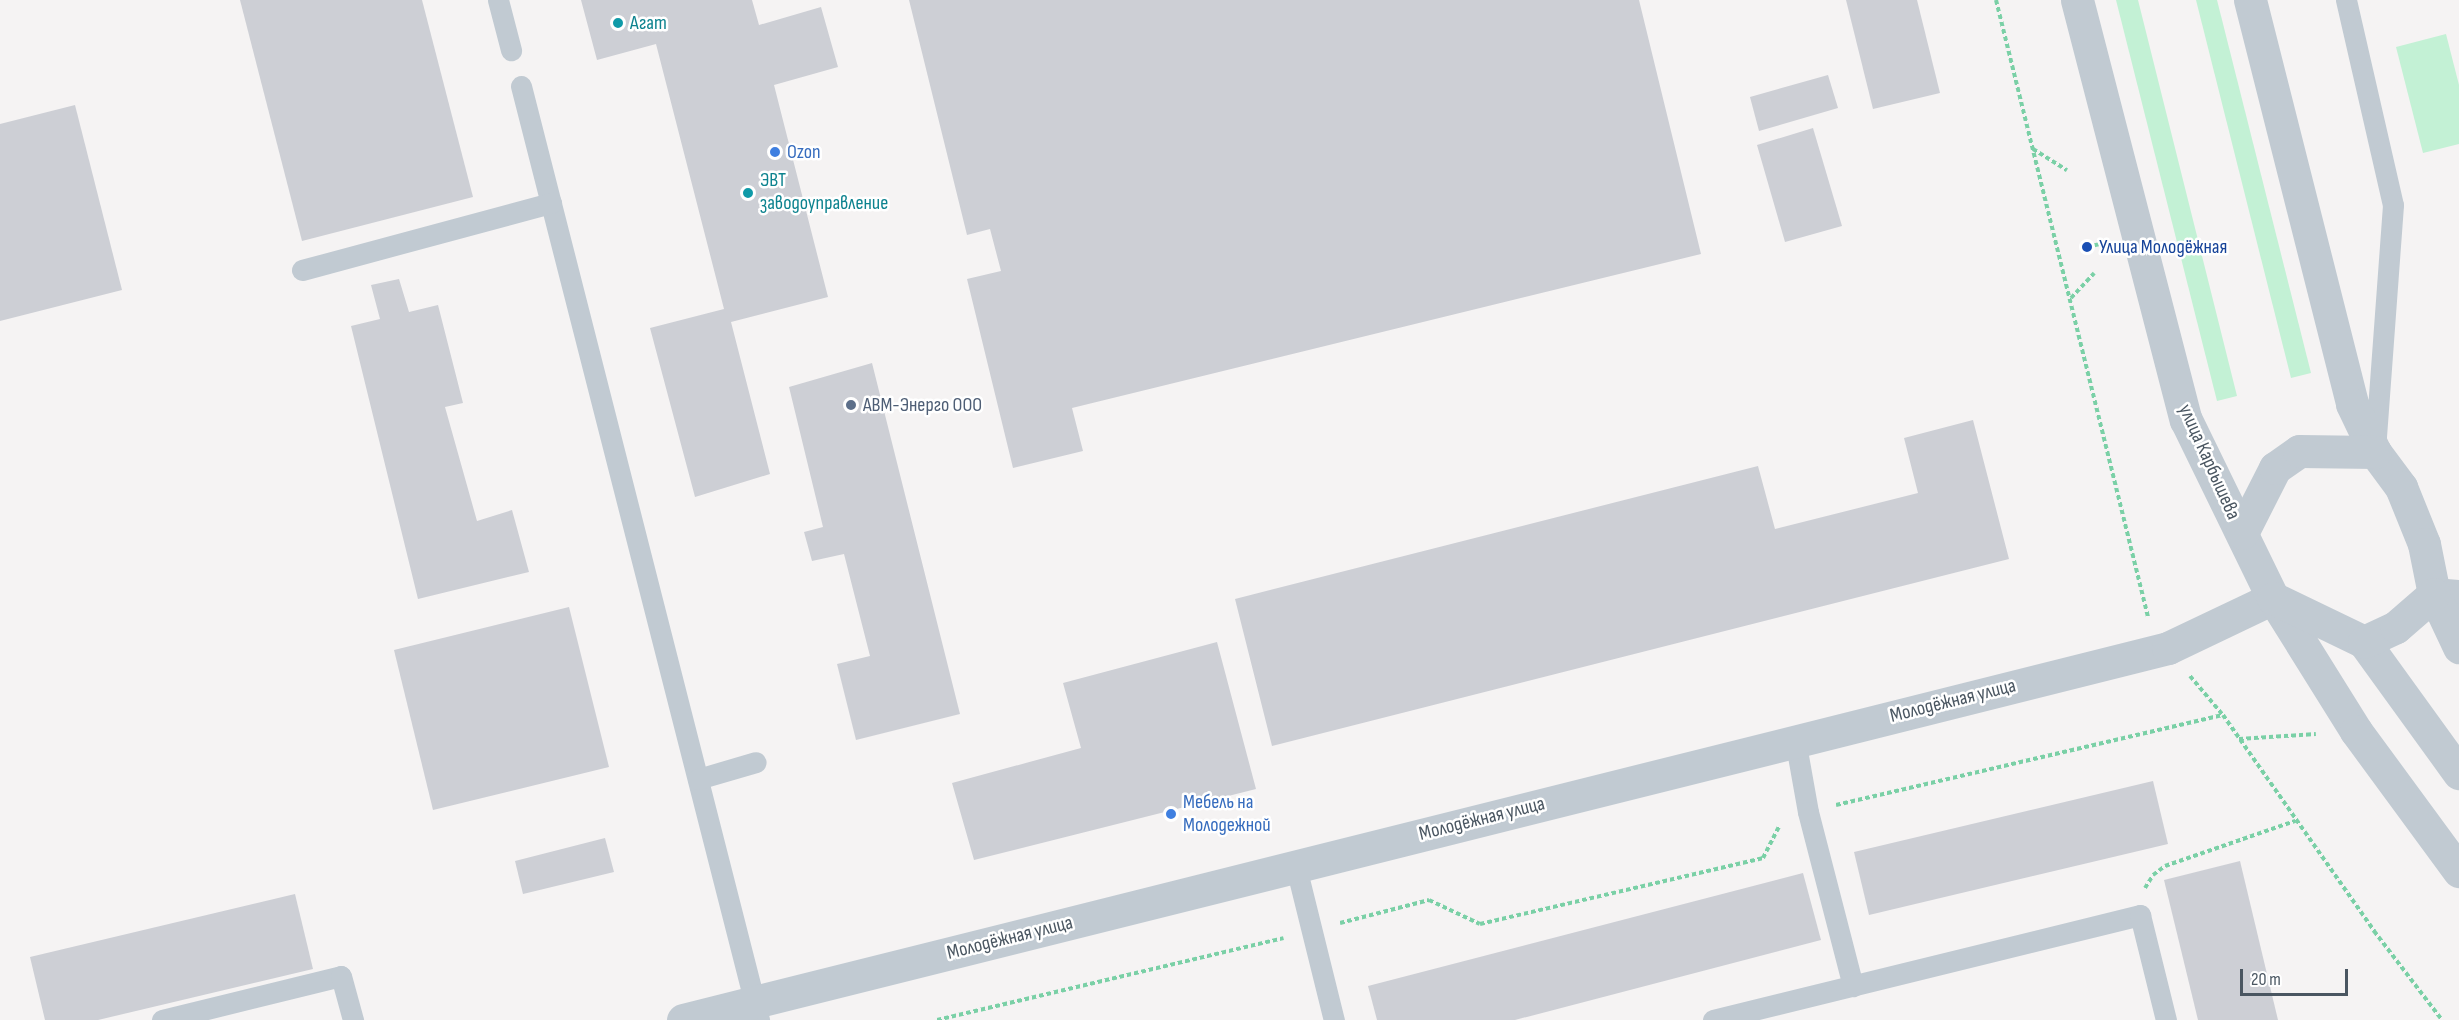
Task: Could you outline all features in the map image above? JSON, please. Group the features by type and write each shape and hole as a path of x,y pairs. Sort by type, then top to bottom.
{"street":[{"name":"улица Карбышева","path":"2077,0 2186,420 2273,598 2356,731 2459,871"},
{"path":"2250,0 2352,405 2375,452 2401,487 2447,595 2459,647"},
{"path":"2242,533 2275,468 2299,451 2375,452"},
{"path":"2364,642 2396,627 2447,595"},
{"path":"2273,598 2364,642 2459,773"},
{"name":"Молодёжная улица","path":"682,1020 756,1011 1296,867 1795,739 2168,648 2273,598"}],"lane":[{"path":"498,0 511,50"},
{"path":"2346,0 2393,205 2375,452"},
{"path":"521,86 756,1011"},
{"path":"302,270 550,203"},
{"path":"1795,739 1808,812 1853,986"},
{"path":"698,779 756,762"},
{"path":"1296,867 1334,1020"},
{"path":"1713,1020 2140,915 2166,1020"},
{"path":"162,1020 341,976 353,1020"}],"path":[{"path":"1996,0 2152,630 2223,715 2295,821 2442,1020"},
{"path":"2033,149 2067,170"},
{"path":"2070,299 2094,273"},
{"path":"937,1020 1312,931 1428,900 1480,924 1763,858 1783,819 2223,715"},
{"path":"2238,739 2324,734"},
{"path":"2140,915 2144,890 2152,875 2165,866 2295,821"}],"green space":[{"path":"2116,0 2138,0 2237,396 2217,401"},
{"path":"2196,0 2217,0 2311,373 2291,378"},
{"path":"2446,34 2459,85 2459,144 2423,153 2396,47"}],"building":[{"path":"240,0 422,0 473,197 302,241"},
{"name":"ЭВТ заводоуправление","path":"581,0 752,0 759,25 821,7 838,67 774,85 828,297 731,322 770,474 695,497 650,328 724,309 656,44 597,60"},
{"path":"909,0 1639,0 1701,254 1072,408 1083,451 1013,468 967,279 1001,271 990,229 967,235"},
{"path":"1846,0 1917,0 1940,93 1873,109"},
{"path":"1828,75 1838,108 1759,131 1750,97"},
{"path":"75,105 122,290 0,321 0,124"},
{"path":"1813,128 1842,226 1785,242 1757,145"},
{"path":"399,279 409,312 438,305 463,403 445,407 477,521 512,510 529,572 418,599 351,326 380,319 371,285"},
{"path":"872,363 960,714 856,740 837,664 870,656 844,554 812,561 804,532 823,527 789,387"},
{"path":"1973,420 2009,559 1272,746 1235,599 1758,466 1775,529 1918,493 1904,438"},
{"path":"569,607 609,767 433,810 394,650"},
{"path":"1217,642 1256,789 974,860 952,783 1081,748 1063,683"},
{"path":"2153,781 2168,844 1869,915 1854,852"},
{"path":"605,838 614,872 523,894 515,861"},
{"path":"2240,861 2278,1020 2198,1020 2164,880"},
{"path":"1803,873 1821,940 1515,1020 1377,1020 1368,986"},
{"path":"295,894 313,969 98,1020 45,1020 30,957"}],"place":[{"name":"Агат","path":"618,23"},
{"name":"Ozon","path":"775,152"},
{"name":"ЭВТ заводоуправление","path":"748,193"},
{"name":"Улица Молодёжная","path":"2087,247"},
{"name":"АВМ-Энерго ООО","path":"851,405"},
{"name":"Мебель на Молодежной","path":"1171,814"}]}
